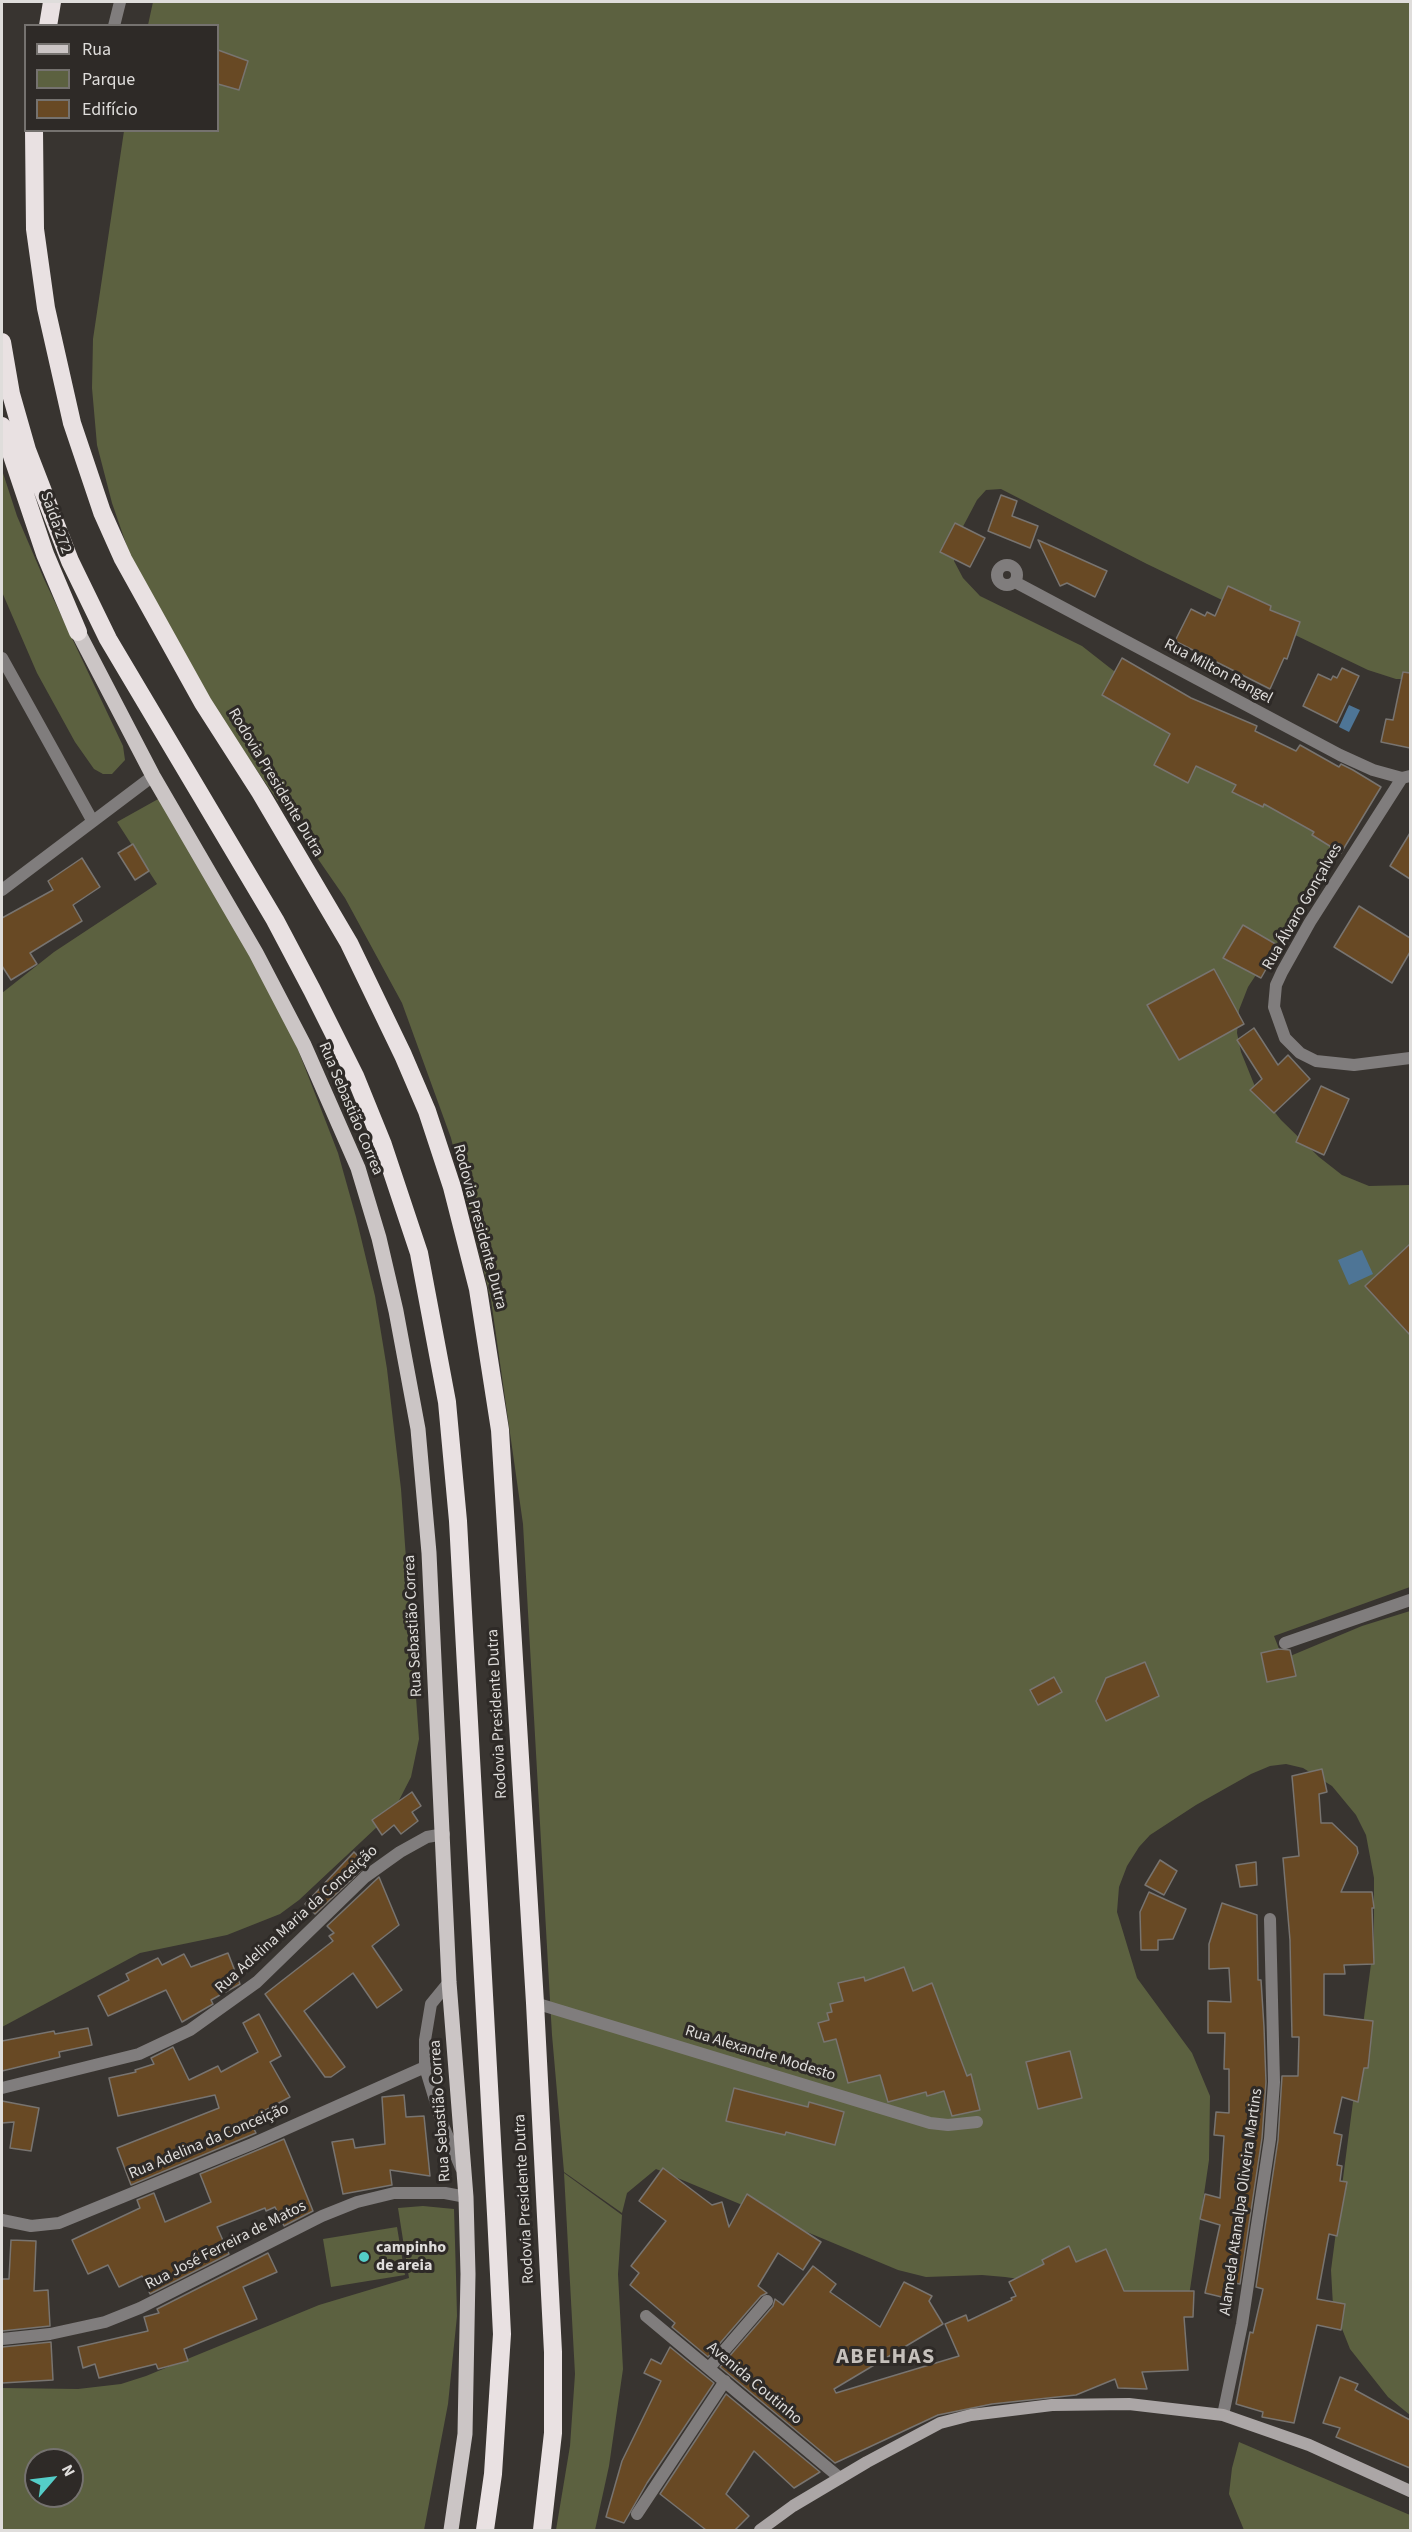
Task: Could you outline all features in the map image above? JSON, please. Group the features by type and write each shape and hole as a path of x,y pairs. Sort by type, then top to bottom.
{"highway":[{"path":"48,24 52,2"},
{"name":"Rodovia Presidente Dutra","path":"34,132 35,229 46,308 72,423 102,512 123,559 203,703 260,792 349,943 403,1055 427,1111 452,1187 478,1288 500,1430 535,2003 553,2352 553,2433 542,2530"},
{"name":"Rodovia Presidente Dutra","path":"2,342 11,394 27,450 70,561 108,639 275,920 312,990 355,1076 375,1125 419,1253 447,1402 458,1521 496,2214 502,2334 494,2474 485,2530"},
{"name":"Saída 272","path":"2,426 45,554 78,632"},
{"path":"546,2247 562,2354 562,2443 552,2530"}],"main road":[{"name":"Rua Sebastião Correa","path":"78,632 153,776 256,954 304,1045 358,1168 379,1238 396,1311 418,1429 429,1553 444,1834 449,1983 466,2197 468,2274 465,2434 451,2530"}],"street":[{"path":"114,24 120,2"},
{"name":"Rua Milton Rangel","path":"1014,582 1340,755 1373,770 1406,777"},
{"path":"2,658 92,820"},
{"path":"2,890 153,776"},
{"name":"Rua Álvaro Gonçalves","path":"1406,777 1310,922 1276,985 1274,1007 1285,1038 1300,1053 1316,1061 1354,1065 1410,1058"},
{"path":"1285,1643 1410,1600"},
{"name":"Rua Adelina Maria da Conceição","path":"2,2088 139,2054 190,2030 257,1982 365,1877 418,1842 444,1834"},
{"name":"Alameda Atanalpa Oliveira Martins","path":"1223,2415 1242,2324 1270,2139 1274,2082 1270,1919"},
{"path":"449,1983 431,2004 424,2040 425,2067 442,2123 464,2175"},
{"name":"Rua Alexandre Modesto","path":"535,2003 930,2123 948,2125 977,2122"},
{"name":"Rua Adelina da Conceição","path":"2,2220 31,2226 59,2223 230,2153 425,2067"},
{"name":"Rua José Ferreira de Matos","path":"2,2339 50,2334 105,2322 140,2308 322,2216 357,2202 394,2193 445,2193 466,2197"},
{"path":"709,2368 767,2301"},
{"name":"Avenida Coutinho","path":"646,2316 840,2478"},
{"path":"637,2514 725,2381"},
{"path":"760,2530 793,2506 840,2478 940,2423 971,2415 1052,2405 1106,2404 1182,2409 1223,2415 1309,2445 1410,2491"}],"green space":[{"path":"153,2 1410,2 1410,679 1396,679 1368,670 1147,564 1001,489 986,490 977,500 958,536 954,561 963,578 980,596 1082,646 1340,848 1248,987 1239,1010 1237,1033 1241,1052 1256,1089 1281,1120 1319,1157 1342,1175 1369,1186 1410,1185 1410,1587 1274,1636 1283,1659 1362,1626 1410,1611 1410,2415 1388,2397 1350,2349 1333,2306 1331,2270 1374,1941 1374,1878 1366,1835 1356,1815 1332,1786 1303,1768 1286,1764 1270,1766 1196,1805 1150,1835 1127,1866 1119,1887 1117,1912 1137,1978 1192,2053 1210,2096 1209,2160 1188,2303 1005,2277 982,2275 926,2277 898,2270 656,2169 627,2193 622,2213 564,2172 552,2035 523,1524 491,1300 451,1138 402,1003 345,898 222,720 131,558 112,503 97,445 92,388 93,339 124,132 219,132 219,24 148,24"},
{"path":"2,470 17,516 44,579 123,746 125,760 112,774 103,774 94,769 75,742 37,673 2,592"},
{"path":"160,798 204,869 295,1042 338,1153 356,1217 375,1296 387,1369 401,1489 419,1739 411,1777 393,1812 299,1900 280,1914 227,1935 140,1953 2,2027 2,993 54,952 157,884 117,822"},
{"path":"564,2173 622,2215 618,2274 623,2369 609,2466 595,2530 556,2530 570,2446 575,2374"},
{"path":"423,2206 454,2209 457,2316 448,2404 424,2530 2,2530 2,2388 78,2389 121,2384 146,2376 319,2305 409,2278 398,2208"},
{"name":"campinho de areia","path":"397,2227 405,2275 331,2287 323,2239"},
{"path":"1239,2442 1410,2515 1410,2530 1244,2530 1229,2494 1232,2468"}],"water":[{"path":"1349,705 1360,710 1349,732 1339,727"},
{"path":"1362,1250 1373,1274 1349,1285 1338,1260"}],"building":[{"path":"219,50 248,61 239,90 219,84"},
{"path":"1001,495 1017,501 1012,516 1038,526 1030,548 988,531"},
{"path":"955,523 985,538 970,567 940,552"},
{"path":"1038,540 1107,571 1095,597 1067,583 1060,586"},
{"path":"1228,586 1271,606 1270,610 1300,622 1287,659 1284,658 1270,689 1175,641 1191,609 1205,616 1207,612 1215,616"},
{"path":"1122,658 1191,698 1257,726 1255,731 1296,751 1300,745 1339,767 1341,764 1353,770 1381,787 1341,853 1312,835 1314,832 1264,804 1263,807 1232,792 1236,785 1196,766 1188,783 1154,765 1170,734 1102,695"},
{"path":"1342,668 1359,676 1337,723 1303,706 1318,674 1331,680 1333,676 1337,678"},
{"path":"1403,672 1410,673 1410,748 1381,742 1386,719 1393,720"},
{"path":"1410,833 1410,879 1390,866"},
{"path":"133,844 149,871 135,880 118,853"},
{"path":"82,858 100,887 73,905 82,921 30,953 37,964 11,980 2,966 2,918 53,890 48,881"},
{"path":"1359,906 1410,938 1410,952 1392,983 1334,947"},
{"path":"1243,925 1279,946 1261,978 1223,958"},
{"path":"1214,969 1244,1024 1179,1060 1147,1005"},
{"path":"1254,1028 1278,1065 1288,1055 1310,1079 1274,1113 1250,1090 1262,1079 1237,1040"},
{"path":"1321,1086 1349,1099 1324,1155 1296,1142"},
{"path":"1410,1244 1410,1335 1365,1286"},
{"path":"1279,1649 1290,1650 1296,1676 1267,1682 1261,1653"},
{"path":"1145,1662 1159,1696 1106,1721 1096,1701 1106,1678"},
{"path":"1054,1677 1062,1692 1038,1705 1030,1690"},
{"path":"1322,1769 1327,1792 1319,1794 1321,1823 1332,1823 1357,1847 1358,1853 1341,1892 1372,1892 1374,1908 1372,1908 1374,1964 1344,1965 1345,1974 1324,1974 1324,2015 1373,2021 1368,2068 1364,2068 1358,2102 1342,2097 1334,2133 1342,2135 1337,2165 1342,2166 1340,2181 1347,2182 1337,2236 1329,2234 1317,2299 1345,2304 1341,2330 1317,2325 1294,2423 1262,2417 1263,2412 1236,2404 1250,2332 1253,2333 1263,2289 1256,2287 1278,2140 1282,2076 1298,2076 1299,2037 1292,2037 1290,1940 1283,1858 1299,1856 1292,1776"},
{"path":"412,1792 421,1806 412,1812 418,1821 401,1834 394,1825 382,1835 372,1820"},
{"path":"354,1852 367,1865 315,1914 305,1904"},
{"path":"1160,1860 1177,1871 1164,1895 1145,1885"},
{"path":"1256,1862 1257,1885 1240,1887 1236,1865"},
{"path":"379,1877 399,1925 372,1946 402,1990 377,2008 353,1973 304,2011 345,2067 331,2077 325,2077 265,1994 333,1941 329,1936 334,1933 327,1926"},
{"path":"1149,1892 1186,1909 1173,1939 1158,1940 1158,1950 1141,1950 1140,1912"},
{"path":"1222,1903 1257,1915 1258,1980 1261,1980 1266,2082 1262,2138 1240,2284 1230,2282 1226,2298 1205,2293 1220,2225 1200,2219 1205,2194 1220,2198 1224,2136 1214,2135 1216,2112 1229,2113 1229,2069 1224,2069 1225,2033 1208,2033 1208,2001 1231,2002 1229,1968 1209,1969 1209,1944"},
{"path":"228,1953 240,1984 211,2000 213,2004 182,2022 166,1990 108,2016 98,1996 129,1980 126,1974 158,1958 162,1965 184,1954 191,1967"},
{"path":"904,1967 913,1991 932,1983 967,2076 971,2074 980,2110 952,2116 944,2091 927,2096 926,2092 888,2102 880,2075 848,2083 836,2039 824,2042 818,2023 829,2020 827,2013 832,2012 830,2004 843,2001 838,1983 864,1977 865,1981"},
{"path":"259,2014 281,2056 270,2062 290,2097 249,2119 256,2133 131,2185 117,2148 219,2108 215,2095 118,2116 109,2078 136,2072 135,2070 154,2064 151,2058 173,2047 189,2080 218,2066 221,2072 258,2052 243,2023"},
{"path":"88,2028 92,2045 59,2052 60,2057 2,2071 2,2041 54,2031 55,2034"},
{"path":"1070,2051 1082,2098 1038,2109 1026,2062"},
{"path":"734,2088 808,2107 809,2102 844,2112 835,2145 786,2132 785,2135 726,2121"},
{"path":"404,2095 406,2117 424,2116 430,2176 390,2170 392,2185 343,2194 332,2142 353,2139 355,2148 385,2144 382,2097"},
{"path":"2,2101 39,2108 31,2151 10,2148 14,2122 2,2123"},
{"path":"284,2139 313,2211 284,2226 275,2207 266,2211 265,2208 217,2227 229,2254 150,2294 142,2276 119,2287 108,2265 88,2274 72,2240 140,2208 137,2200 154,2193 165,2222 211,2202 200,2174"},
{"path":"663,2168 712,2205 722,2202 729,2227 747,2194 821,2242 803,2270 778,2253 758,2286 767,2293 761,2296 708,2357 672,2327 675,2323 630,2285 639,2273 631,2266 666,2221 639,2201"},
{"path":"11,2240 36,2241 34,2291 48,2290 50,2326 2,2331 2,2279 9,2279"},
{"path":"1069,2246 1076,2262 1106,2249 1124,2291 1194,2291 1193,2317 1184,2317 1188,2370 1142,2372 1147,2389 1118,2388 1115,2379 1076,2395 992,2404 938,2415 835,2463 720,2367 773,2306 775,2299 783,2305 813,2266 836,2284 830,2292 880,2327 904,2282 932,2296 929,2301 943,2324 834,2389 836,2393 959,2356 945,2324 966,2315 968,2321 1012,2300 1011,2298 1016,2296 1009,2282 1044,2264 1042,2260"},
{"path":"268,2253 277,2272 243,2287 257,2319 184,2349 188,2361 158,2369 156,2364 99,2378 95,2364 83,2368 78,2347 148,2331 144,2317 159,2313 157,2309"},
{"path":"51,2342 53,2380 2,2383 2,2347"},
{"path":"670,2347 714,2383 647,2483 624,2523 606,2517 622,2461 661,2381 644,2373 651,2359 661,2364"},
{"path":"1340,2377 1358,2384 1355,2390 1410,2420 1410,2468 1336,2437 1340,2428 1323,2423"},
{"path":"726,2394 820,2472 794,2488 754,2451 726,2494 749,2516 735,2530 706,2530 660,2494"}],"place":[{"name":"campinho de areia","path":"364,2257"}],"district":[{"name":"ABELHAS","path":"886,2358"}]}
